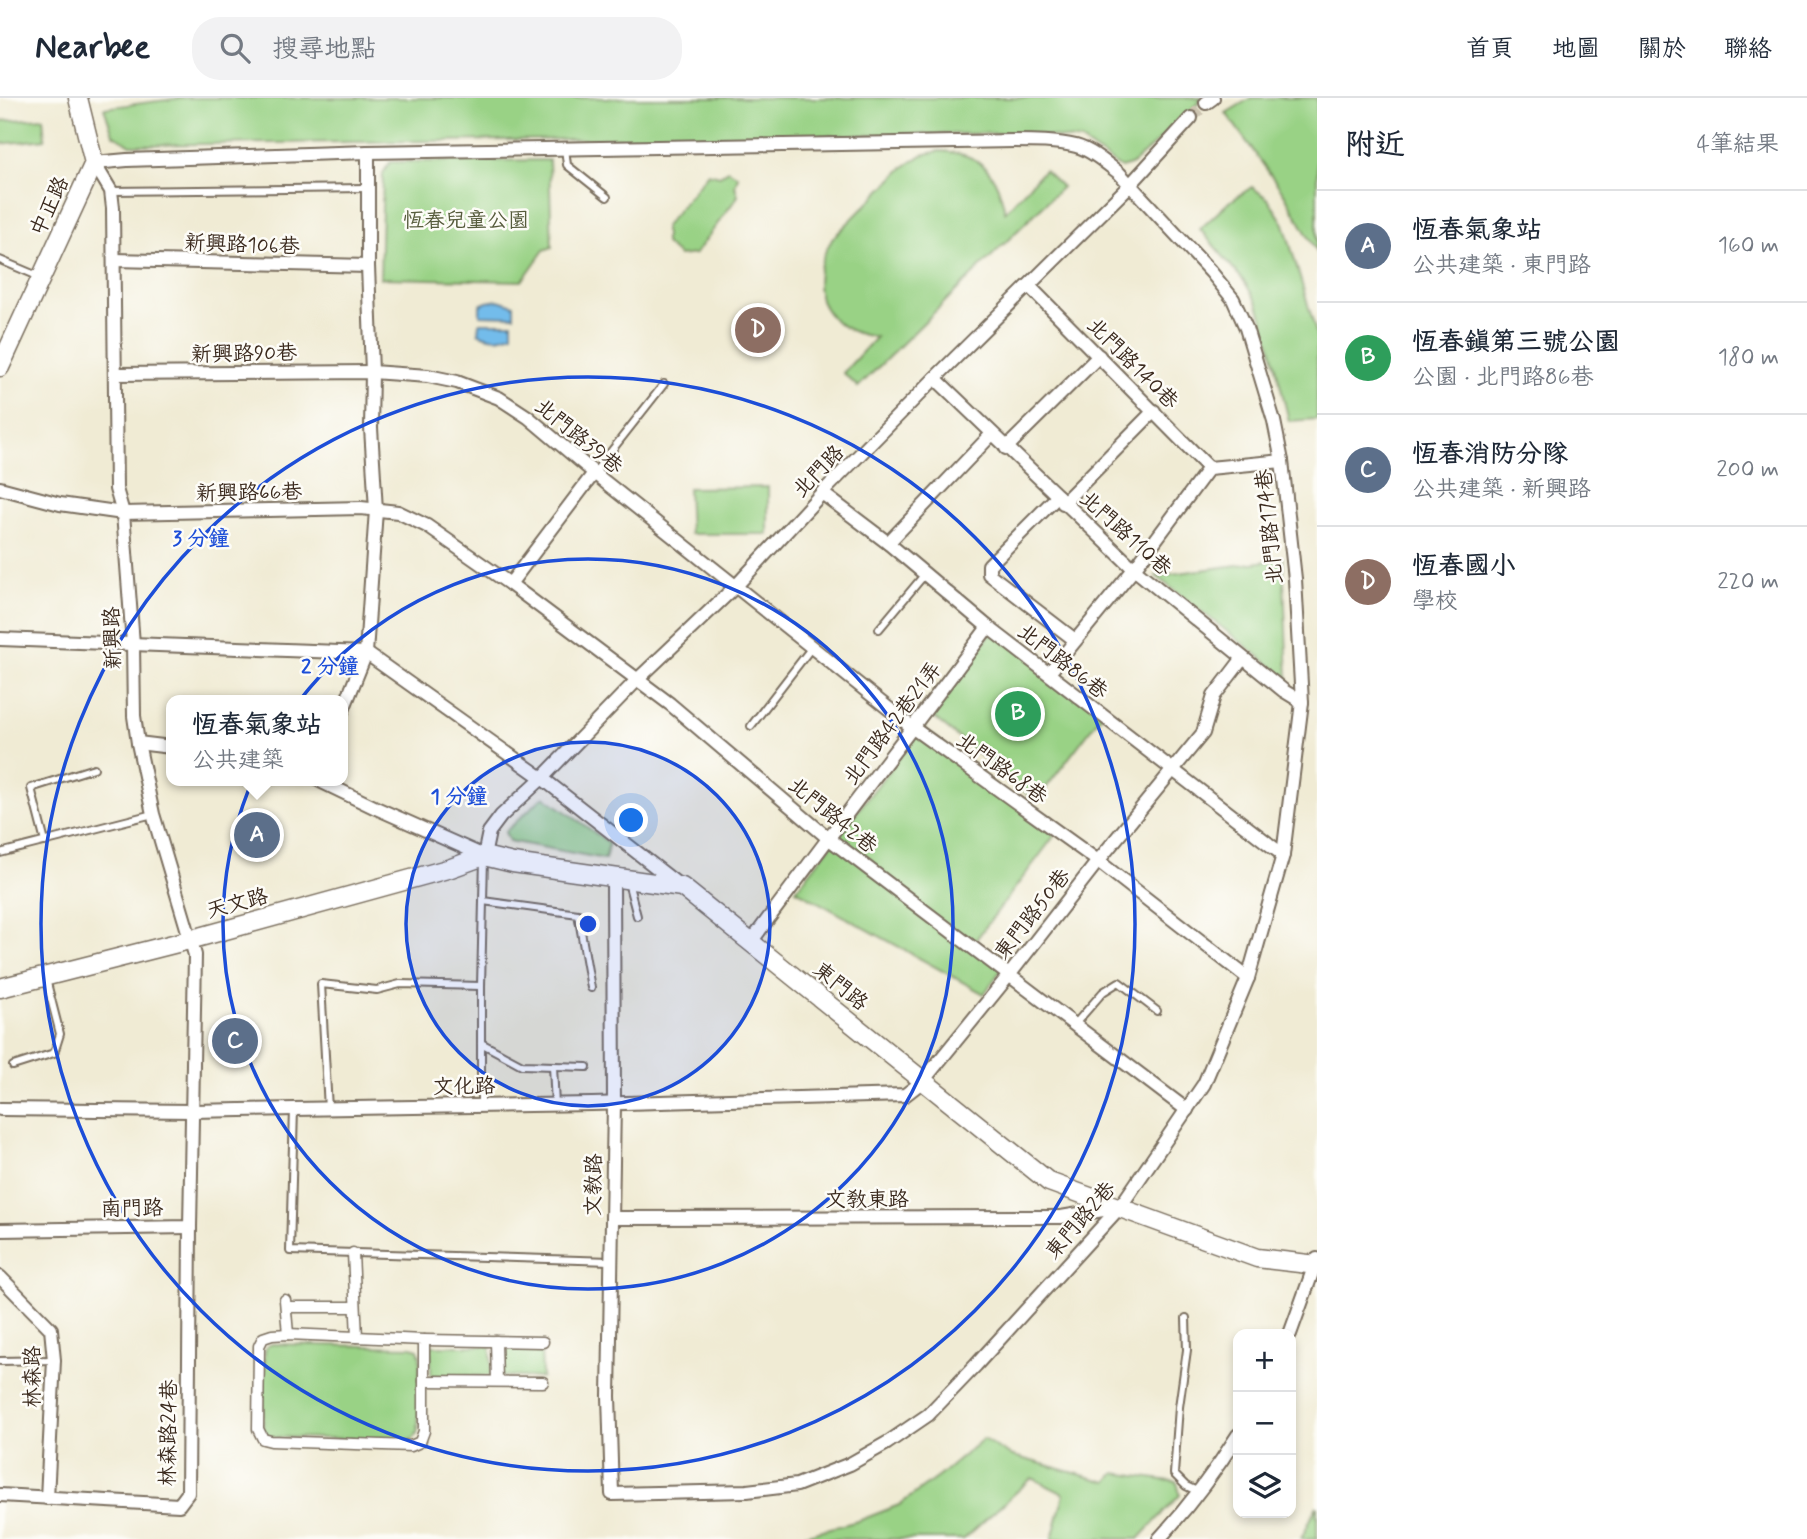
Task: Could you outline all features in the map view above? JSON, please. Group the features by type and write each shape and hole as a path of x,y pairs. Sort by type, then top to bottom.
{"main road":[{"name":"中正路","path":"0,367 94,163 78,98"},
{"path":"484,856 513,863 682,887"},
{"name":"天文路","path":"0,988 451,869 484,856"},
{"name":"東門路","path":"682,887 1049,1182 1257,1258 1316,1263"}],"street":[{"name":"北門路","path":"484,856 489,832 494,823 542,778 637,680 736,586 822,493 1130,185 1191,118"},
{"name":"北門路174巷","path":"94,163 368,152 565,148 1000,141 1047,142 1078,147 1103,160 1130,185 1211,272 1233,299 1246,328 1274,421 1282,461 1295,579 1303,702"},
{"path":"348,698 366,653 376,510 371,428 368,152"},
{"name":"新興路","path":"94,163 111,191 116,489 123,513 133,644 134,716 153,814 195,955 193,1111"},
{"name":"新興路106巷","path":"114,260 368,266"},
{"name":"北門路140巷","path":"1029,286 1209,468"},
{"path":"1006,448 1099,356"},
{"name":"新興路90巷","path":"116,374 372,372"},
{"name":"北門路39巷","path":"372,372 428,376 457,382 499,398 528,417 736,586"},
{"name":"北門路110巷","path":"935,378 1134,569 1284,691 1303,702"},
{"path":"1075,640 989,574 989,565 1154,411"},
{"path":"888,543 992,435"},
{"path":"1049,673 1134,569 1209,468 1282,461"},
{"path":"510,584 594,473"},
{"name":"新興路66巷","path":"0,488 60,504 123,513 361,508 376,510"},
{"name":"北門路86巷","path":"822,493 888,543 988,627 1283,855"},
{"path":"376,510 398,512 427,526 510,584 637,680"},
{"name":"北門路68巷","path":"736,586 913,728 1098,860 1248,978"},
{"name":"北門路42巷21弄","path":"751,942 988,627"},
{"path":"0,639 366,653 542,778 682,887"},
{"name":"東門路50巷","path":"923,1081 1098,860 1203,733 1214,696 1243,658"},
{"name":"北門路42巷","path":"637,680 670,704 828,838 1187,1110"},
{"name":"東門路2巷","path":"612,1494 747,1491 797,1485 850,1464 928,1415 1120,1207 1204,1084 1248,978 1283,855 1303,702"},
{"path":"138,743 166,746"},
{"path":"330,786 484,856"},
{"name":"文教路","path":"612,1494 609,1396 620,879"},
{"name":"文化路","path":"0,1109 193,1111 614,1104 905,1095 923,1081"},
{"name":"南門路","path":"0,1230 190,1227 193,1111"},
{"name":"文教東路","path":"612,1218 1061,1217 1120,1207"},
{"name":"林森路24巷","path":"47,1498 179,1505 188,1493 190,1227"},
{"path":"353,1253 357,1337"},
{"path":"1292,1329 1316,1263"},
{"name":"林森路","path":"0,1277 51,1329 54,1360 47,1498"},
{"path":"288,1335 286,1303 355,1307"},
{"path":"424,1340 424,1431 420,1442 411,1446 263,1439 258,1429 260,1346 263,1338 288,1335 543,1342"},
{"path":"496,1341 497,1381"},
{"path":"424,1381 543,1382"},
{"path":"1159,1539 1199,1493 1233,1443"},
{"path":"0,1495 47,1498"}],"lane":[{"path":"565,148 567,165 607,197"},
{"path":"111,191 369,188"},
{"path":"0,260 40,277"},
{"path":"594,473 664,384"},
{"path":"878,629 925,574"},
{"path":"751,726 812,647"},
{"path":"45,842 31,788 93,768"},
{"path":"0,853 153,814"},
{"path":"481,1105 484,856"},
{"path":"620,879 636,916"},
{"path":"483,901 579,914 591,988"},
{"path":"13,1066 54,1053 60,1034 45,976"},
{"path":"1075,1024 1103,992 1119,982 1157,1011"},
{"path":"328,1109 321,984 377,990 400,984 481,986"},
{"path":"481,1043 522,1065 587,1067"},
{"path":"553,1066 555,1105"},
{"path":"294,1110 290,1251 611,1261"},
{"path":"1186,1318 1187,1350 1174,1474 1186,1486 1199,1493"},
{"path":"0,1361 54,1360"}],"green space":[{"path":"182,98 1202,98 1189,114 1131,165 1121,168 1081,141 1026,133 131,145 113,134 104,108"},
{"path":"1251,98 1317,98 1317,252 1283,192 1226,113"},
{"path":"43,118 45,139 0,144 0,121"},
{"path":"939,151 966,156 985,167 997,186 1005,212 1044,170 1062,187 858,387 843,373 876,337 857,333 829,315 818,288 824,255 833,238 904,167 922,155"},
{"name":"恆春兒童公園","path":"549,160 552,247 544,250 522,281 380,278 383,173 390,162"},
{"path":"728,170 738,176 735,186 738,196 695,254 679,256 665,244 665,226 708,173 720,176"},
{"path":"1252,187 1268,199 1284,224 1314,325 1317,338 1317,419 1289,421 1258,304 1244,281 1200,229 1228,203"},
{"path":"768,487 768,534 690,534 688,488"},
{"path":"1283,559 1288,679 1156,576"},
{"path":"994,629 1104,712 1036,801 932,716"},
{"path":"923,727 1055,835 975,941 1003,967 984,994 796,890"},
{"path":"544,796 609,843 605,859 509,841 505,832"},
{"path":"267,1346 418,1349 420,1356 416,1436 412,1440 271,1437 265,1433 263,1427 265,1351"},
{"path":"431,1346 491,1346 491,1376 431,1376"},
{"path":"501,1346 541,1346 542,1378 501,1376"},
{"path":"983,1439 1010,1455 1107,1482 1115,1473 1177,1482 1180,1495 1139,1539 1052,1539 1064,1494 1032,1478 964,1539 788,1539 858,1521 899,1505"},
{"path":"1317,1506 1317,1539 1301,1539"}],"water":[{"path":"498,300 514,305 514,316 480,315 480,305"},
{"path":"479,323 512,323 512,334 495,338 483,335 478,333"}],"tunnel":[{"path":"1191,118 1206,103"}],"place":[{"name":"恆春國小","path":"758,330"},
{"name":"恆春鎮第三號公園","path":"1018,714"},
{"name":"恆春氣象站","path":"257,835"},
{"name":"恆春消防分隊","path":"235,1041"}]}
